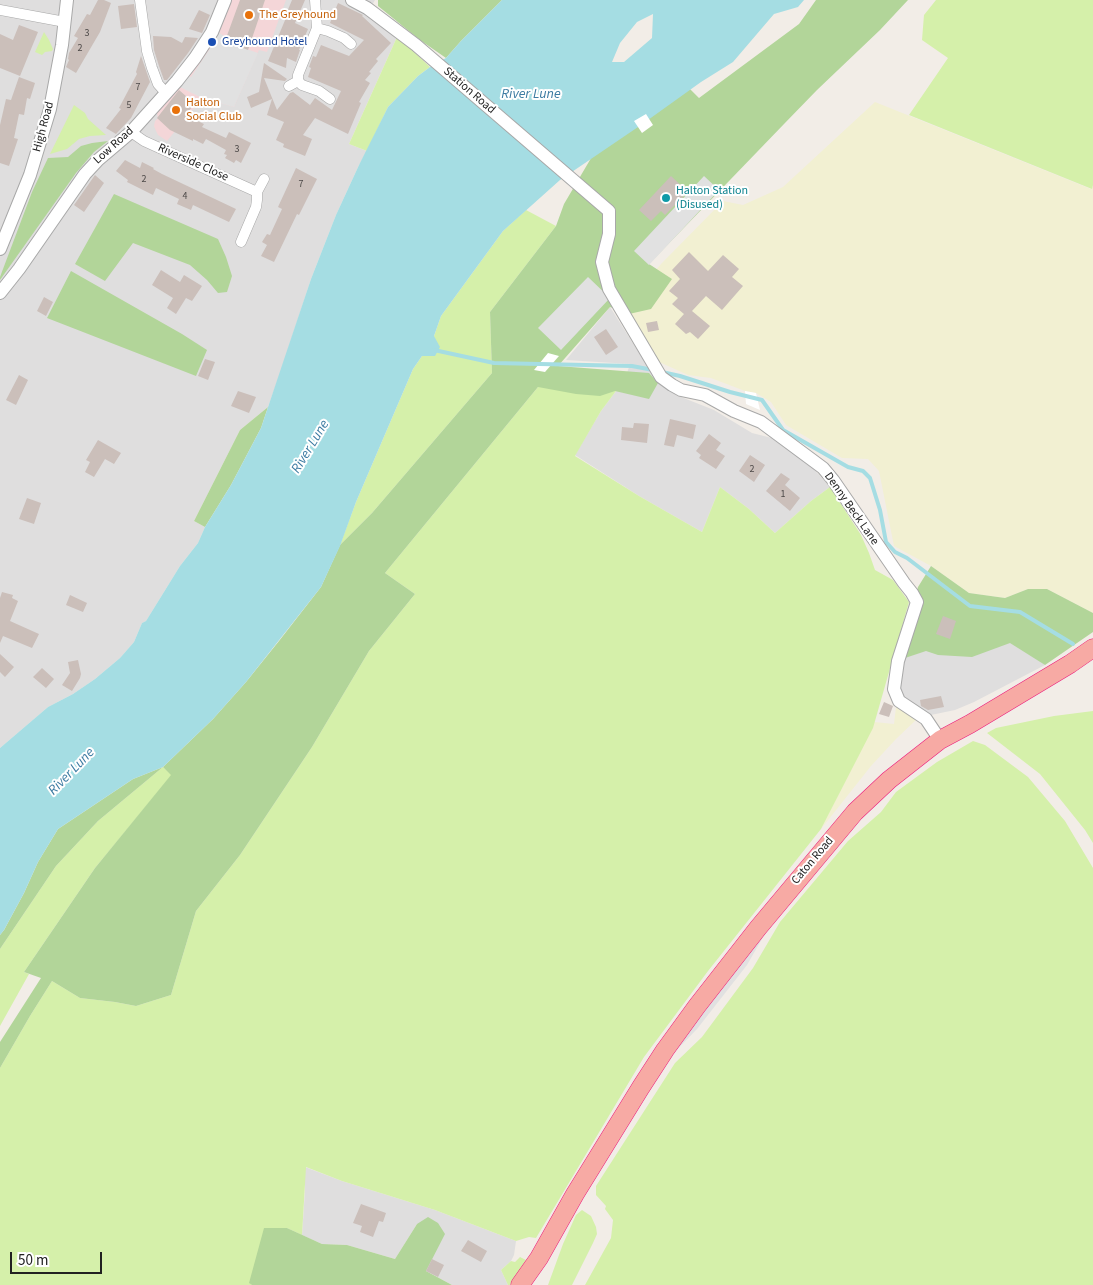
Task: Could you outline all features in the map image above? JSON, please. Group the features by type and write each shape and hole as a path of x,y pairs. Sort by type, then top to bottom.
{"highway":[{"name":"Caton Road","path":"540,1258 575,1194 641,1086 692,1013 758,928 855,812 871,795 940,740 970,724 1093,648"},
{"path":"520,1285 540,1258"},
{"path":"532,1285 540,1258"}],"street":[{"name":"High Road","path":"0,249 30,174 50,109 67,0"},
{"path":"140,0 147,51 158,84 166,93"},
{"name":"Low Road","path":"0,292 19,269 85,174 98,160 131,132 181,76 203,47 216,23 225,0"},
{"path":"315,0 317,28 293,83 319,91 330,99"},
{"name":"Station Road","path":"356,1 386,21 416,45 582,188"},
{"path":"0,10 65,22"},
{"path":"317,28 344,38 351,44"},
{"name":"Riverside Close","path":"131,132 144,141 257,192"},
{"path":"240,242 256,207 257,192 264,179"},
{"name":"Denny Beck Lane","path":"582,188 609,211 609,234 602,262 609,289 661,377 681,390 705,395 734,411 761,422 822,468 833,480 912,593 916,602 898,661 894,689 899,701 926,719 940,740"}],"shaded area":[{"path":"0,0 375,0 367,14 397,37 349,144 367,151 336,215 311,279 268,407 240,430 194,521 205,527 198,543 180,566 146,621 142,623 134,642 120,658 73,694 48,707 0,748"},
{"path":"231,0 286,0 267,52 259,50 234,107 202,98 167,141 158,135 154,126 158,118 156,110"},
{"path":"218,32 227,38 226,42 258,53 234,107 202,98 178,86 188,76 191,77 213,44"},
{"path":"875,102 1091,189 1093,186 1093,613 1047,589 1028,589 1005,598 969,593 931,566 894,546 879,471 868,459 842,458 786,425 771,402 756,393 745,391 711,378 688,375 657,361 624,307 661,264 723,201 743,205 783,187"},
{"path":"704,176 719,190 649,265 634,251"},
{"path":"588,277 610,298 561,350 538,328"},
{"path":"610,307 658,383 676,395 714,410 752,433 772,438 812,467 830,487 775,533 749,509 720,487 702,532 639,496 575,455 601,411 625,379 630,364 566,360"},
{"path":"922,595 990,618 1045,665 974,702 955,710 926,716 902,696 899,680 902,662"},
{"path":"896,707 917,719 871,766 821,829 874,722 894,724"},
{"path":"774,918 747,965 697,1029 667,1060"},
{"path":"305,1167 342,1181 435,1210 516,1241 511,1261 501,1270 508,1285 452,1285 426,1271 417,1224 395,1259 347,1245 322,1244 302,1235"}],"green space":[{"path":"378,0 502,0 446,58 378,6"},
{"path":"816,0 908,0 880,30 817,90 649,264 672,279 651,309 629,314 610,307 558,366 649,373 658,383 649,399 615,391 600,396 538,387 385,573 415,594 369,651 312,747 240,855 196,911 171,995 136,1006 80,998 52,981 0,1068 0,1042 41,978 24,972 95,868 171,775 163,767 213,719 246,682 321,587 340,545 372,513 492,373 490,312 556,226 564,204 597,148 687,86 699,98 799,24"},
{"path":"936,0 1093,0 1092,189 909,115 948,58 922,40 924,15"},
{"path":"44,32 53,49 42,55 35,52"},
{"path":"397,37 430,67 418,76 388,107 367,151 349,144"},
{"path":"74,105 85,113 88,119 106,135 79,139 67,149 50,154"},
{"path":"108,141 94,152 76,173 0,280 32,192 48,158 68,157 81,146"},
{"path":"114,194 218,239 232,276 227,292 218,293 190,265 133,243 105,281 75,264"},
{"path":"526,210 556,226 490,312 492,373 372,513 340,545 356,502 413,369 422,356 435,356 434,336 441,316 503,231"},
{"path":"71,271 207,350 196,376 47,318"},
{"path":"625,379 601,411 575,456 702,532 720,487 749,509 775,533 830,487 861,535 875,570 893,580 909,602 873,728 821,829 708,971 644,1057 536,1238 529,1237 516,1241 435,1210 342,1181 306,1167 302,1235 287,1228 250,1283 252,1285 0,1285 0,1068 52,981 80,998 136,1006 171,995 196,911 240,855 312,747 369,651 415,594 385,573 538,387"},
{"path":"268,407 261,428 231,485 205,527 194,521 240,430"},
{"path":"931,566 969,593 1005,598 1028,589 1047,589 1093,613 1093,632 1045,665 1010,643 972,657 938,655 926,651 896,661 918,587"},
{"path":"1093,711 1093,843 1085,830 1040,774 987,733 996,728 1054,716"},
{"path":"973,741 985,745 1028,777 1065,821 1093,868 1093,1285 585,1285 611,1238 613,1220 605,1209 606,1206 596,1195 596,1186 675,1063 702,1037 753,968 780,922 848,841 881,812 896,792 937,762"},
{"path":"163,767 172,775 95,868 24,972 29,974 0,1026 0,949 56,866 98,821"},
{"path":"163,767 98,821 56,866 0,949 0,935 24,893 38,862 58,829 133,779"},
{"path":"582,1210 591,1216 596,1227 597,1234 593,1243 572,1285 548,1285 576,1215"},
{"path":"428,1217 438,1223 445,1234 426,1271 452,1285 252,1285 249,1283 264,1228 287,1228 322,1244 347,1245 395,1259 417,1224"},
{"path":"520,1257 526,1260 510,1285 508,1285 501,1270 511,1261 515,1262"}],"water":[{"name":"River Lune","path":"502,0 804,0 798,7 774,14 733,62 701,82 560,180 503,231 441,316 434,336 440,347 435,356 422,356 413,369 356,502 340,546 321,587 246,682 213,719 163,767 133,779 58,829 38,862 24,893 0,935 0,748 48,707 73,694 95,679 120,658 134,642 142,623 146,621 180,566 198,543 205,527 231,485 261,428 311,279 336,215 388,107 418,76 446,58","holes":["653,14 652,38 624,62 612,62 620,43 637,22"]}],"pier":[{"path":"646,114 653,125 642,133 634,121"},
{"path":"548,353 559,356 545,372 534,370"},
{"path":"745,391 756,393 760,410 746,404"}],"building":[{"path":"98,0 111,3 100,32 76,73 66,67 69,53 78,38 74,36 87,14 90,15"},
{"name":"The Greyhound","path":"240,0 265,0 248,50 225,41"},
{"path":"292,0 305,0 295,23 308,29 296,62 287,58 286,68 268,61"},
{"path":"338,3 363,15 391,43 376,59 378,61 365,80 370,83 359,102 361,103 348,134 315,118 303,135 312,139 305,156 283,147 284,144 276,140 284,122 267,115 272,99 251,108 247,97 259,92 264,63 287,79 285,81 264,78 277,110 290,93 293,92 310,105 315,98 332,110 341,91 308,77 313,56 316,57 321,45 349,56 364,40 330,23"},
{"path":"134,4 137,27 121,29 118,6"},
{"path":"199,10 210,15 202,33 189,29"},
{"path":"19,25 38,32 20,76 0,68 0,34 13,40"},
{"path":"153,36 171,37 182,43 185,37 198,38 167,80 164,80 159,66 154,50"},
{"path":"141,56 150,82 131,118 116,134 106,128 121,109 119,108 137,74"},
{"path":"19,77 35,83 30,99 27,98 24,115 19,114 14,138 18,139 9,166 0,163 0,125 6,99 11,100"},
{"path":"179,90 195,104 185,115 204,124 202,127 226,138 229,132 251,143 241,163 236,160 234,163 225,158 227,155 224,154 226,150 206,139 203,144 193,139 193,141 170,130 157,118"},
{"path":"125,160 140,168 142,162 162,174 236,209 229,222 193,205 191,210 177,204 179,199 156,188 153,195 127,182 128,180 116,171"},
{"path":"296,168 317,179 299,215 297,214 274,262 261,256 267,245 262,242 267,234 270,235 282,209 278,207"},
{"path":"95,175 104,183 84,212 74,205"},
{"name":"Halton Station (Disused)","path":"671,176 688,192 665,215 661,211 651,221 639,210"},
{"path":"689,252 708,271 723,255 739,269 732,277 743,286 722,310 706,296 692,311 710,326 698,339 690,332 686,334 675,324 684,314 672,304 678,298 669,291 680,279 672,270"},
{"path":"161,270 180,282 184,275 202,286 192,301 186,298 176,314 167,308 173,298 152,285"},
{"path":"44,297 53,302 46,316 37,311"},
{"path":"657,321 659,330 648,332 646,323"},
{"path":"606,329 618,347 606,355 594,337"},
{"path":"205,359 215,362 208,380 198,376"},
{"path":"19,375 28,380 16,405 6,400"},
{"path":"238,391 256,397 249,413 231,406"},
{"path":"670,419 696,425 693,439 677,435 674,447 664,445"},
{"path":"634,423 649,424 647,443 621,440 622,427 633,428"},
{"path":"709,434 721,443 716,450 725,456 716,469 699,458 701,455 696,451"},
{"path":"98,440 121,453 114,464 105,459 94,477 85,472 90,462 86,460"},
{"path":"750,455 765,465 754,482 739,471"},
{"path":"781,473 790,479 785,485 800,498 790,511 766,491"},
{"path":"27,498 41,503 34,524 19,519"},
{"path":"2,592 13,595 12,598 18,601 10,621 39,634 32,648 3,636 0,643 0,598"},
{"path":"70,595 87,603 83,612 66,605"},
{"path":"943,616 956,621 950,639 936,634"},
{"path":"0,654 14,667 5,677 0,672"},
{"path":"78,660 81,674 72,691 62,685 70,673 68,662"},
{"path":"42,668 54,679 46,688 33,677"},
{"path":"941,696 944,707 928,710 921,706 920,700"},
{"path":"884,702 893,706 889,717 879,714"},
{"path":"361,1204 386,1213 383,1222 379,1221 373,1237 360,1232 362,1226 353,1223"},
{"path":"468,1240 487,1251 481,1262 461,1251"},
{"path":"432,1259 444,1265 438,1277 426,1271"}],"waterway":[{"path":"434,350 494,363 632,366 653,370"},
{"path":"662,372 762,400 783,430 848,467 863,471 870,478 880,510 886,542 895,552 907,558 970,606 1020,612 1073,644"}],"place":[{"name":"The Greyhound","path":"249,15"},
{"name":"Greyhound Hotel","path":"212,42"},
{"name":"Halton Social Club","path":"176,110"},
{"name":"Halton Station (Disused)","path":"666,198"}]}
